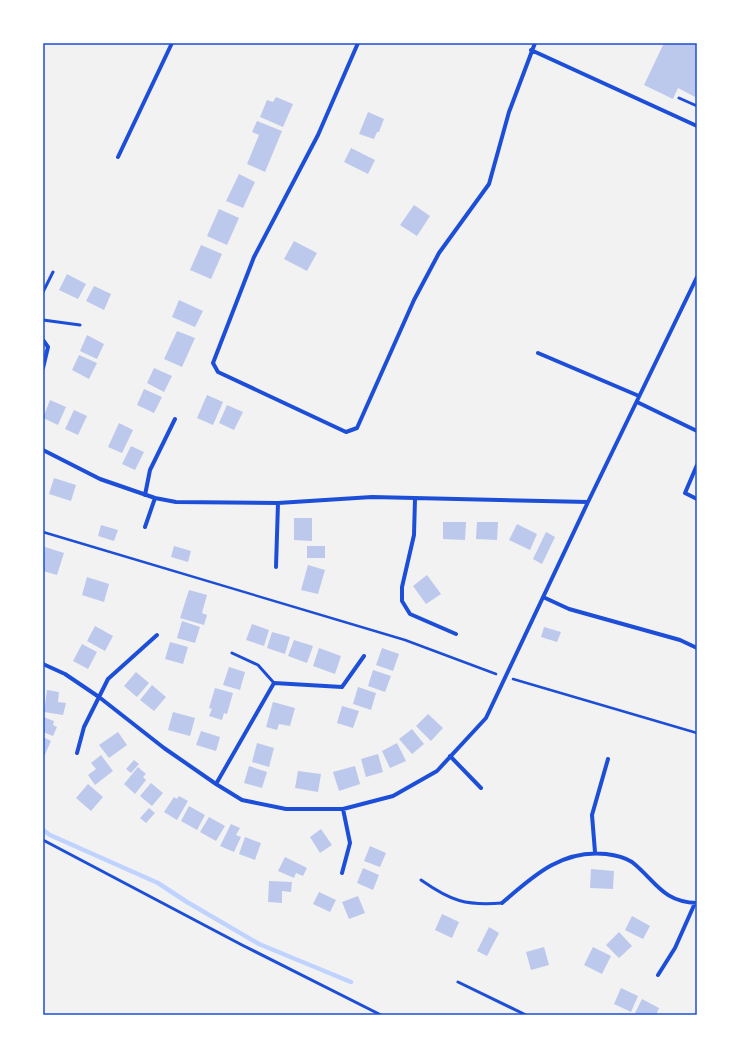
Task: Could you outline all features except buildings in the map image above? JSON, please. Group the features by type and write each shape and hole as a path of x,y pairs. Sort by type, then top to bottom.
{"street":[{"path":"118,157 172,43"},
{"path":"358,43 318,135 254,257 213,363 218,372 346,432 357,428 414,300 439,253 489,184 509,112 531,50 535,43"},
{"path":"531,50 697,126"},
{"path":"43,664 65,674 99,697 164,748 242,800 286,809 343,809 393,796 436,771 486,718 588,502 697,277"},
{"path":"43,340 48,347 43,368"},
{"path":"538,353 639,396"},
{"path":"637,402 697,431"},
{"path":"145,495 150,470 175,419"},
{"path":"43,450 100,479 145,495 176,502 278,503 372,497 588,502"},
{"path":"697,465 685,493 697,499"},
{"path":"145,527 155,498"},
{"path":"415,499 414,535 402,587 402,601 410,614 456,634"},
{"path":"276,566 278,503"},
{"path":"543,597 569,609 680,640 697,648"},
{"path":"77,753 84,727 108,679 156,635"},
{"path":"216,784 274,684 342,687 364,656"},
{"path":"450,756 481,788"},
{"path":"595,852 592,815 608,759"},
{"path":"342,872 350,843 343,809"},
{"path":"502,903 533,876 568,856 595,852 618,855 632,862 672,899 696,903 675,948 658,975"}],"lane":[{"path":"679,98 697,106"},
{"path":"43,292 53,272"},
{"path":"43,320 80,326"},
{"path":"232,653 258,665 274,684"},
{"path":"43,840 242,946 381,1015"},
{"path":"421,880 454,900 481,904 502,903"},
{"path":"458,982 526,1015"}],"path":[{"path":"43,532 405,640 487,672 697,734"}],"waterway":[{"path":"43,830 50,835 158,883 187,902 259,944 351,982"}]}
